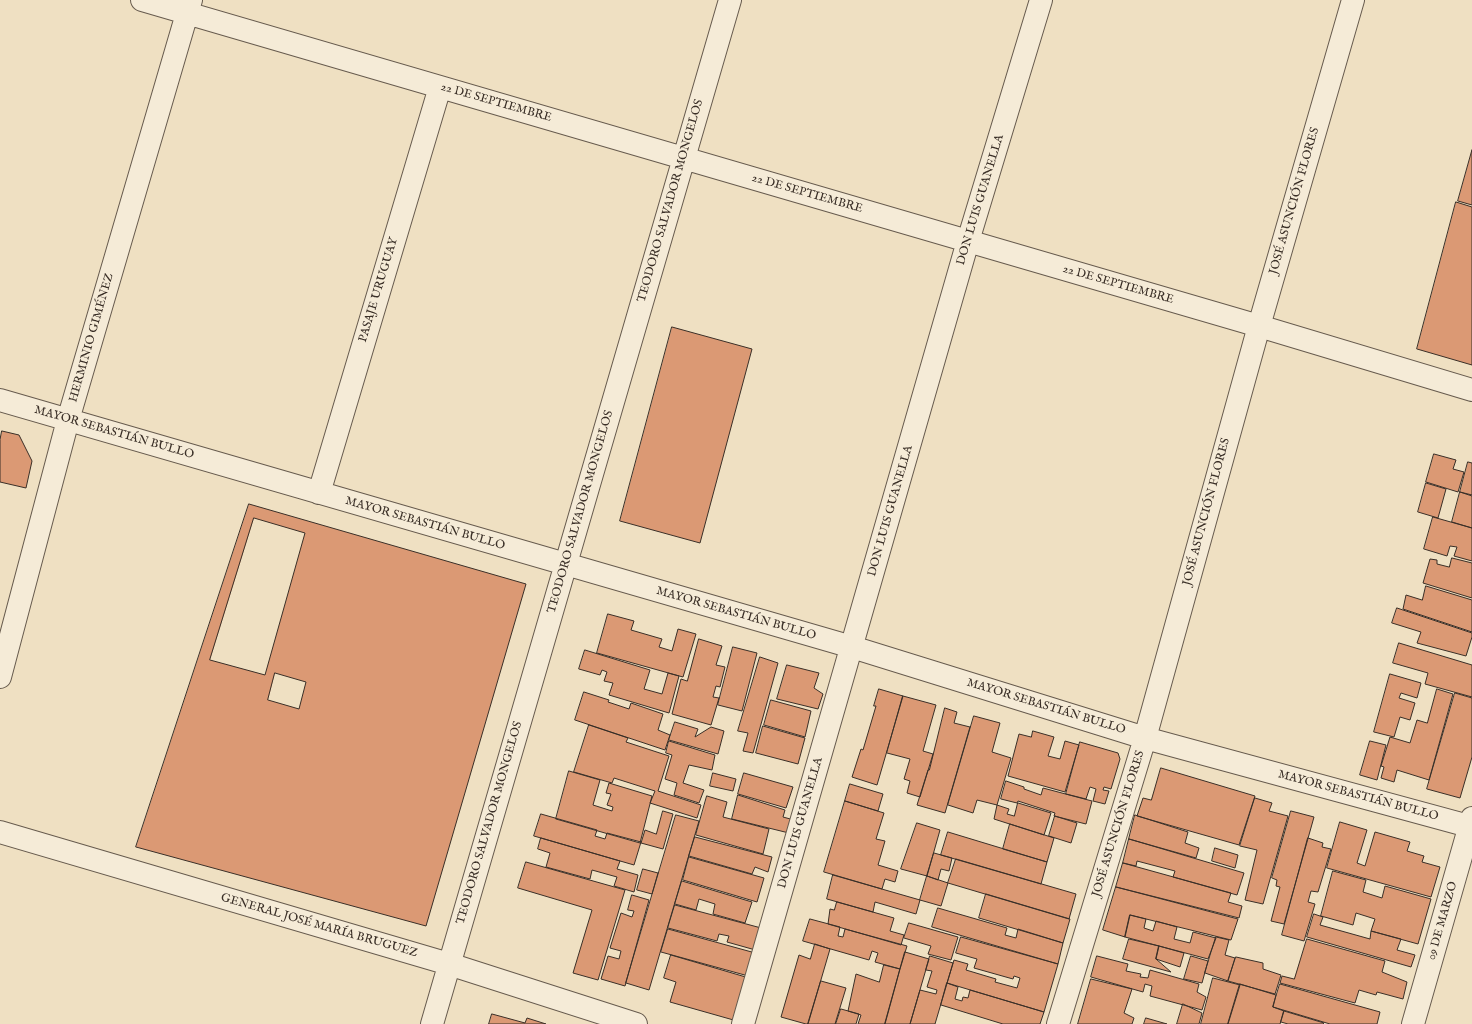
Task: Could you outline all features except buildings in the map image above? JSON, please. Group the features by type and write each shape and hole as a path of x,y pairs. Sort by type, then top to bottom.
{"street":[{"name":"22 DE SEPTIEMBRE","path":"142,0 189,7 440,87 1259,326 1472,390"},
{"name":"TEODORO SALVADOR MONGELOS","path":"432,1024 730,0"},
{"name":"DON LUIS GUANELLA","path":"743,1024 968,241 1041,0"},
{"name":"JOSÉ ASUNCIÓN FLORES","path":"1058,1024 1145,738 1259,326 1353,0"},
{"name":"HERMINIO GIMÉNEZ","path":"0,677 68,420 189,7"},
{"name":"PASAJE URUGUAY","path":"319,493 440,87"},
{"name":"MAYOR SEBASTIÁN BULLO","path":"0,400 852,648 1145,738 1471,824"},
{"name":"09 DE MARZO","path":"1413,1024 1471,824"},
{"name":"GENERAL JOSÉ MARÍA BRUGUEZ","path":"0,832 449,964 636,1024"}]}
